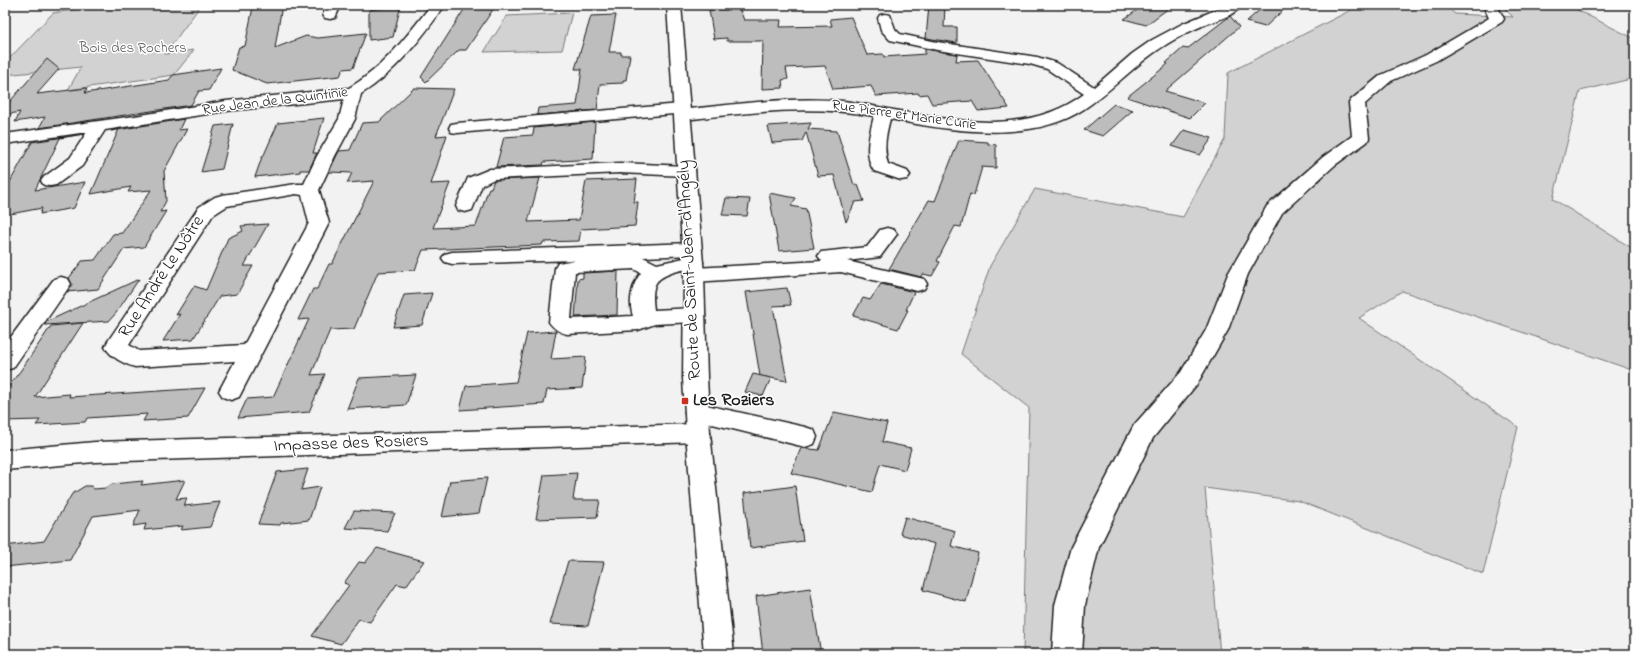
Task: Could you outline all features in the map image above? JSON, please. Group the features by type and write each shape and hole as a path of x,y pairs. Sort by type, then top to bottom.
{"street":[{"name":"Rue Jean de la Quintinie","path":"5,139 226,106 339,95 354,92 367,84 404,49 438,5"},
{"name":"Route de Saint-Jean-d'Angély","path":"674,5 693,263 694,378 697,422 719,654"},
{"name":"Rue Pierre et Marie Curie","path":"457,128 801,104 844,106 962,126 1006,126 1036,123 1065,114 1094,94 1147,50 1186,27 1229,10 1235,5"},
{"path":"1067,654 1070,605 1085,547 1143,432 1189,378 1217,330 1238,274 1274,210 1329,161 1361,138 1357,103 1386,78 1430,58 1497,19 1490,5"},
{"path":"885,18 888,30 895,36 936,46 1032,60 1052,66 1094,94"},
{"path":"231,391 320,223 310,190 326,156 348,119 354,92"},
{"path":"883,113 877,140 876,157 880,167 901,175"},
{"path":"50,181 76,162 100,125"},
{"path":"465,206 474,182 490,174 620,168 686,171"},
{"name":"Rue André Le Nôtre","path":"251,352 135,359 116,347 206,211 222,201 296,189 310,190"},
{"path":"652,318 643,314 643,287 646,278 656,272 693,263 873,253 887,234"},
{"path":"452,258 841,266 917,284"},
{"path":"656,272 638,262 580,265 565,268 560,322 567,327 638,323 652,318 694,316"},
{"path":"5,362 61,284"},
{"name":"Impasse des Rosiers","path":"5,460 95,452 697,422 805,437"}],"green space":[{"name":"Bois des Rochers","path":"106,5 201,5 165,54 194,50 174,75 68,90 81,67 5,75 5,63 53,13"},
{"path":"1350,5 1445,5 1455,14 1513,17 1501,5 1567,5 1635,39 1635,78 1580,91 1553,199 1635,250 1635,371 1402,291 1359,318 1518,427 1483,574 1299,501 1205,488 1220,654 1023,654 1029,408 961,354 990,266 1035,189 1183,217 1225,139 1228,73 1353,9"},
{"path":"572,13 562,50 484,52 507,16"}],"building":[{"path":"282,5 275,48 306,36 318,38 366,33 353,68 343,69 340,76 267,84 232,70 239,47 245,46 253,7"},
{"path":"401,5 393,37 369,40 369,10"},
{"path":"467,5 496,5 466,50 459,50 426,82 421,77"},
{"path":"929,5 945,5 944,27 957,27 957,43 926,38"},
{"path":"1145,5 1173,5 1146,25 1124,19"},
{"path":"1265,5 1289,5 1265,27 1246,22"},
{"path":"739,8 744,20 781,20 780,27 832,26 830,19 851,17 867,55 883,54 884,57 925,54 925,49 957,54 956,61 978,60 1009,108 978,111 972,101 932,104 927,94 919,95 918,93 876,96 871,86 833,89 825,66 786,68 788,79 782,80 783,88 762,89 763,41 727,41 727,38 714,39 709,10"},
{"path":"616,15 609,52 621,52 621,55 630,55 626,80 623,80 623,83 600,84 597,110 537,115 538,108 577,105 582,69 575,69 591,16"},
{"path":"1230,16 1239,27 1165,91 1205,103 1190,118 1127,97 1168,64 1166,63 1183,48 1187,49"},
{"path":"47,59 59,69 37,94 87,88 85,93 169,80 173,75 221,68 209,90 199,91 191,105 39,128 45,117 15,122 20,112 5,115 5,107"},
{"path":"414,88 454,89 436,136 447,135 431,184 450,183 433,228 476,226 489,188 491,188 494,180 540,178 528,222 579,220 586,181 637,179 634,202 638,202 635,226 581,229 579,241 543,242 542,245 423,250 415,270 378,272 354,329 330,330 311,375 325,374 309,412 238,418 247,399 273,397 309,319 298,320 313,289 317,289 329,264 332,264 374,181 347,183 352,173 329,172 339,151 350,150 362,123 379,122"},
{"path":"1114,104 1133,110 1103,136 1084,130"},
{"path":"324,118 313,153 317,153 309,170 255,177 262,157 278,123"},
{"path":"184,119 179,130 187,129 164,171 166,201 160,212 166,211 144,247 124,249 98,289 67,292 72,285 69,278 82,261 95,260 113,234 122,233 151,190 128,192 131,187 91,194 119,130"},
{"path":"595,122 593,159 544,162 543,165 496,167 504,137 533,135 534,128"},
{"path":"811,123 808,129 837,131 854,185 858,185 864,201 855,202 846,222 834,175 818,176 806,132 802,141 772,143 768,126"},
{"path":"233,124 222,169 201,172 215,126"},
{"path":"1184,130 1212,138 1200,155 1172,146"},
{"path":"84,134 60,138 35,190 85,182 74,208 40,214 42,208 5,215 5,191 32,142"},
{"path":"959,140 988,142 988,144 996,145 996,168 982,167 974,195 970,194 961,227 955,226 937,261 940,262 932,276 923,274 921,277 889,269 929,200 935,201"},
{"path":"769,193 796,198 791,206 806,209 814,248 779,251"},
{"path":"726,198 750,199 747,216 722,215"},
{"path":"268,224 244,266 253,266 237,294 220,296 193,339 163,341 180,314 176,315 194,286 206,290 228,238 243,231 241,226"},
{"path":"618,271 617,315 575,317 578,279 583,278 583,273"},
{"path":"139,279 109,321 45,325 46,322"},
{"path":"881,284 914,292 906,310 908,310 898,329 853,316 863,298 870,300"},
{"path":"787,288 791,305 773,306 787,381 760,376 746,292"},
{"path":"432,293 422,325 393,327 404,295"},
{"path":"83,323 35,397 70,394 69,397 205,388 188,418 143,421 147,414 87,418 85,422 36,425 40,420 5,421 5,391 51,326"},
{"path":"556,331 551,359 586,357 582,388 547,390 544,404 460,410 466,386 516,382 527,333"},
{"path":"753,374 771,378 763,396 745,392"},
{"path":"416,375 406,405 347,409 359,378"},
{"path":"834,412 887,423 882,442 911,448 905,470 880,464 872,492 791,473 801,448 819,450"},
{"path":"308,469 301,490 320,487 309,520 281,523 280,525 258,524 277,472"},
{"path":"577,473 573,500 600,500 597,517 536,519 544,475"},
{"path":"487,478 479,513 442,517 450,481"},
{"path":"185,480 176,499 187,498 184,506 220,502 210,527 181,530 183,526 144,530 146,524 133,526 140,510 93,516 70,560 5,567 5,546 44,541 72,494 85,486 91,486 94,489 106,488 112,484 143,481 141,485"},
{"path":"795,486 803,541 750,548 744,493"},
{"path":"354,511 395,513 387,531 345,528"},
{"path":"905,517 955,531 951,546 978,553 966,602 923,590 935,544 900,534"},
{"path":"377,548 424,561 406,586 397,584 370,622 359,619 341,644 312,636 349,585 344,583 359,562 365,563"},
{"path":"568,561 604,562 588,626 550,624"},
{"path":"810,588 821,654 763,654 756,596"}],"place":[{"name":"Les Roziers","path":"685,401"}]}
